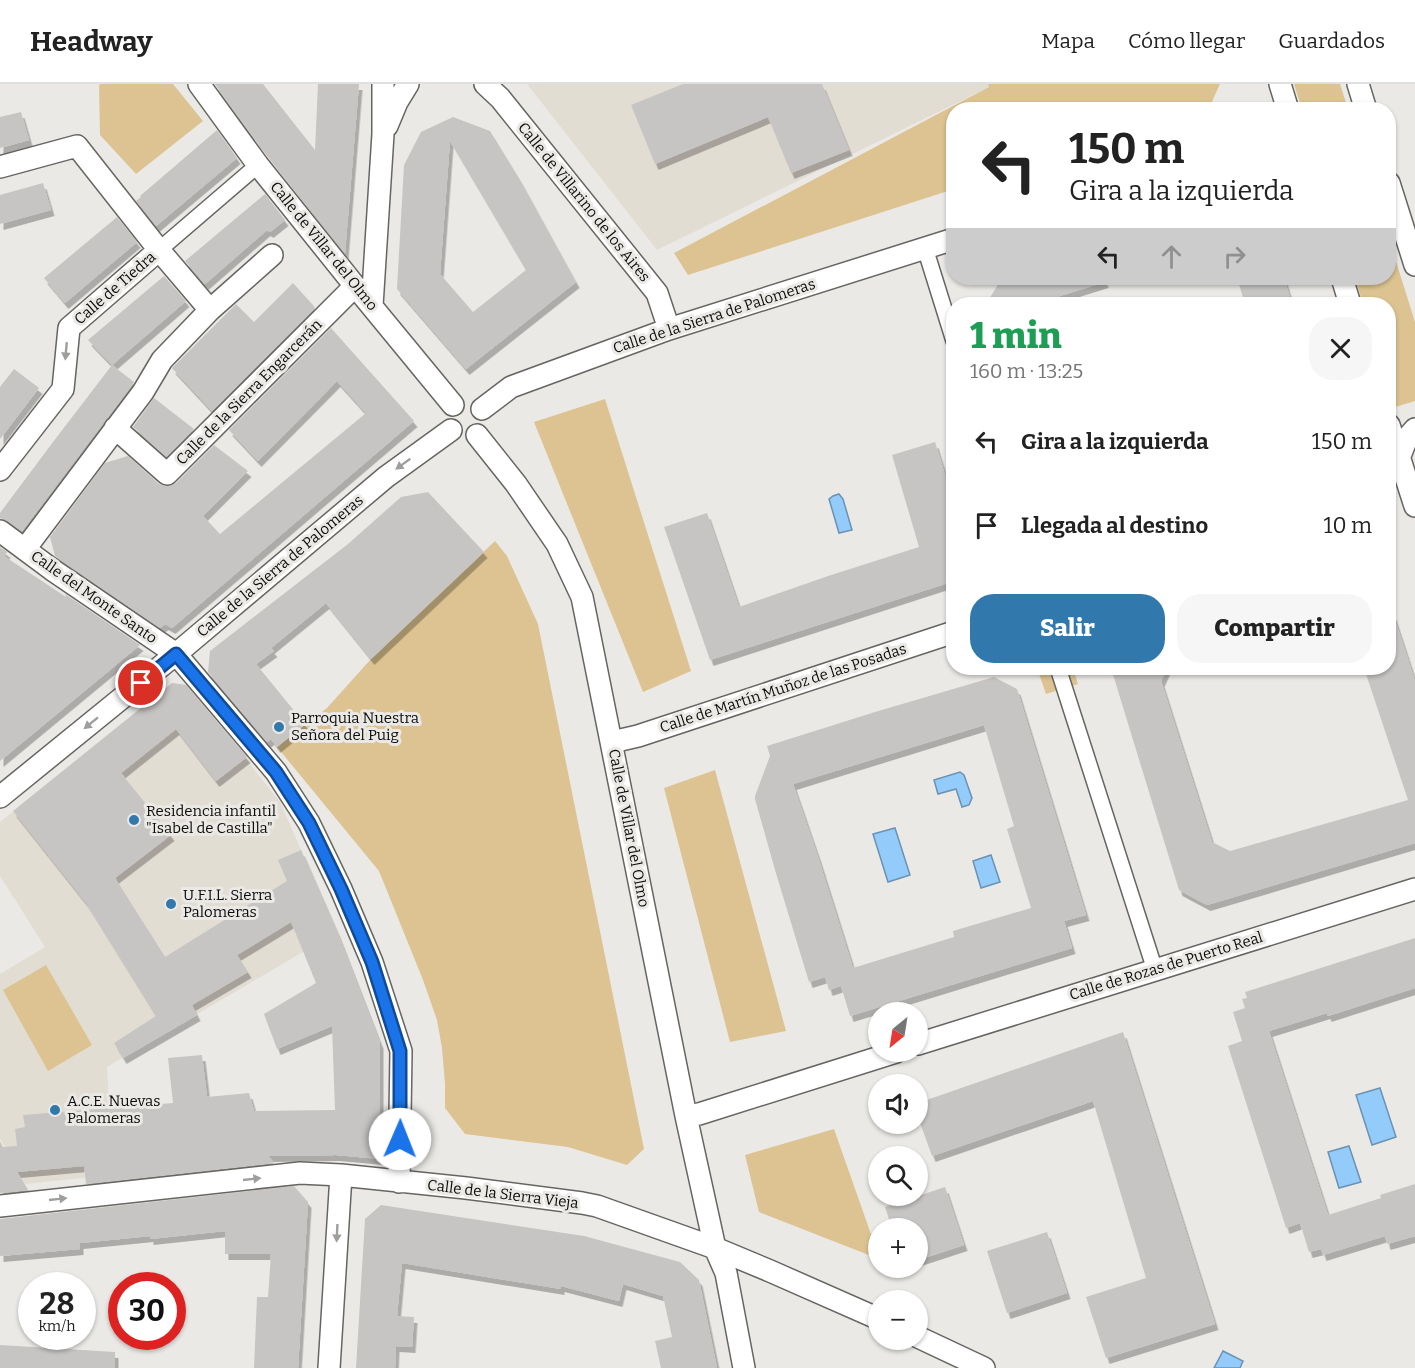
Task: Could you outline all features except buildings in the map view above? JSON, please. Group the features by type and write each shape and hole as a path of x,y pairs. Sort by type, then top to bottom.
{"street":[{"name":"Calle de Villar del Olmo","path":"199,84 258,165 453,405"},
{"path":"372,306 383,134 383,84"},
{"path":"383,134 408,84"},
{"name":"Calle de Villarino de los Aires","path":"485,84 501,98 657,293 669,329"},
{"path":"1280,84 1286,102"},
{"path":"1358,84 1364,102"},
{"path":"0,167 77,146 159,250 210,310"},
{"name":"Calle de Tiedra","path":"0,470 63,389 69,328 258,165"},
{"path":"1396,205 1415,265"},
{"name":"Calle de la Sierra de Palomeras","path":"482,409 511,387 669,329 946,241"},
{"path":"925,248 946,315"},
{"path":"25,549 143,392 162,360 210,310 272,255"},
{"name":"Calle de la Sierra Engarcerán","path":"115,428 167,474 355,286"},
{"path":"464,400 474,402 482,409 485,417 483,428 477,435 467,438 458,436 451,430 447,421 453,405 464,400"},
{"path":"1400,456 1407,438 1415,429"},
{"name":"Calle de la Sierra de Palomeras","path":"0,797 176,654 386,477 451,430"},
{"name":"Calle de Villar del Olmo","path":"477,435 516,484 557,544 582,597 686,1116 715,1248 726,1273 744,1368"},
{"path":"1396,445 1415,506"},
{"name":"Calle del Monte Santo","path":"0,531 54,571 176,654 276,772 309,823 341,889 372,962 400,1051 399,1182"},
{"name":"Calle de Martín Muñoz de las Posadas","path":"612,742 638,736 946,635"},
{"path":"1060,675 1155,970"},
{"name":"Calle de Rozas de Puerto Real","path":"928,1041 1415,889"},
{"path":"686,1116 699,1114 868,1061"},
{"name":"Calle de la Sierra Vieja","path":"0,1206 300,1173 466,1188 597,1206 715,1248 868,1314"},
{"path":"330,1368 341,1175"},
{"path":"928,1342 984,1368"}],"shaded area":[{"path":"173,84 203,121 136,174 100,135 99,85"},
{"path":"527,84 988,84 989,87 958,102 946,102 946,108 657,250"},
{"path":"988,84 1220,84 1212,102 961,102 989,87"},
{"path":"1294,84 1340,84 1346,102 1300,102"},
{"path":"946,110 946,192 688,275 674,253"},
{"path":"1396,261 1415,322 1415,401 1396,407 1396,297 1361,297 1357,285 1396,285"},
{"path":"605,399 691,671 643,692 534,422"},
{"path":"495,541 507,556 538,624 644,1149 627,1165 568,1147 465,1134 445,1108 442,1048 437,1020 379,871 277,747 327,708 371,659"},
{"path":"1039,675 1075,675 1078,684 1046,694"},
{"name":"U.F.I.L. Sierra Palomeras","path":"172,683 187,685 280,802 337,932 107,1067 113,1175 24,1184 0,1138 0,974 45,947 0,876 0,822"},
{"path":"715,770 786,1031 730,1042 664,788"},
{"path":"46,965 92,1045 48,1071 3,990"},
{"path":"834,1129 868,1226 868,1255 759,1212 745,1155"}],"water":[{"path":"839,494 843,499 852,530 839,533 829,499"},
{"path":"960,772 964,775 972,798 969,805 962,807 956,789 938,794 934,780"},
{"path":"895,828 910,875 888,882 873,834"},
{"path":"991,855 1000,882 981,888 973,861"},
{"path":"1380,1088 1396,1137 1372,1145 1356,1095"},
{"path":"1349,1146 1361,1182 1339,1188 1328,1152"},
{"path":"1223,1351 1243,1361 1240,1368 1214,1368"}],"place":[{"name":"Parroquia Nuestra Señora del Puig","path":"279,727"},
{"name":"Residencia infantil \"Isabel de Castilla\"","path":"134,820"},
{"name":"U.F.I.L. Sierra Palomeras","path":"171,904"},
{"name":"A.C.E. Nuevas Palomeras","path":"55,1110"}],"route":[{"path":"141,683 176,654 276,772 309,823 341,889 372,962 400,1051 400,1139"}]}
